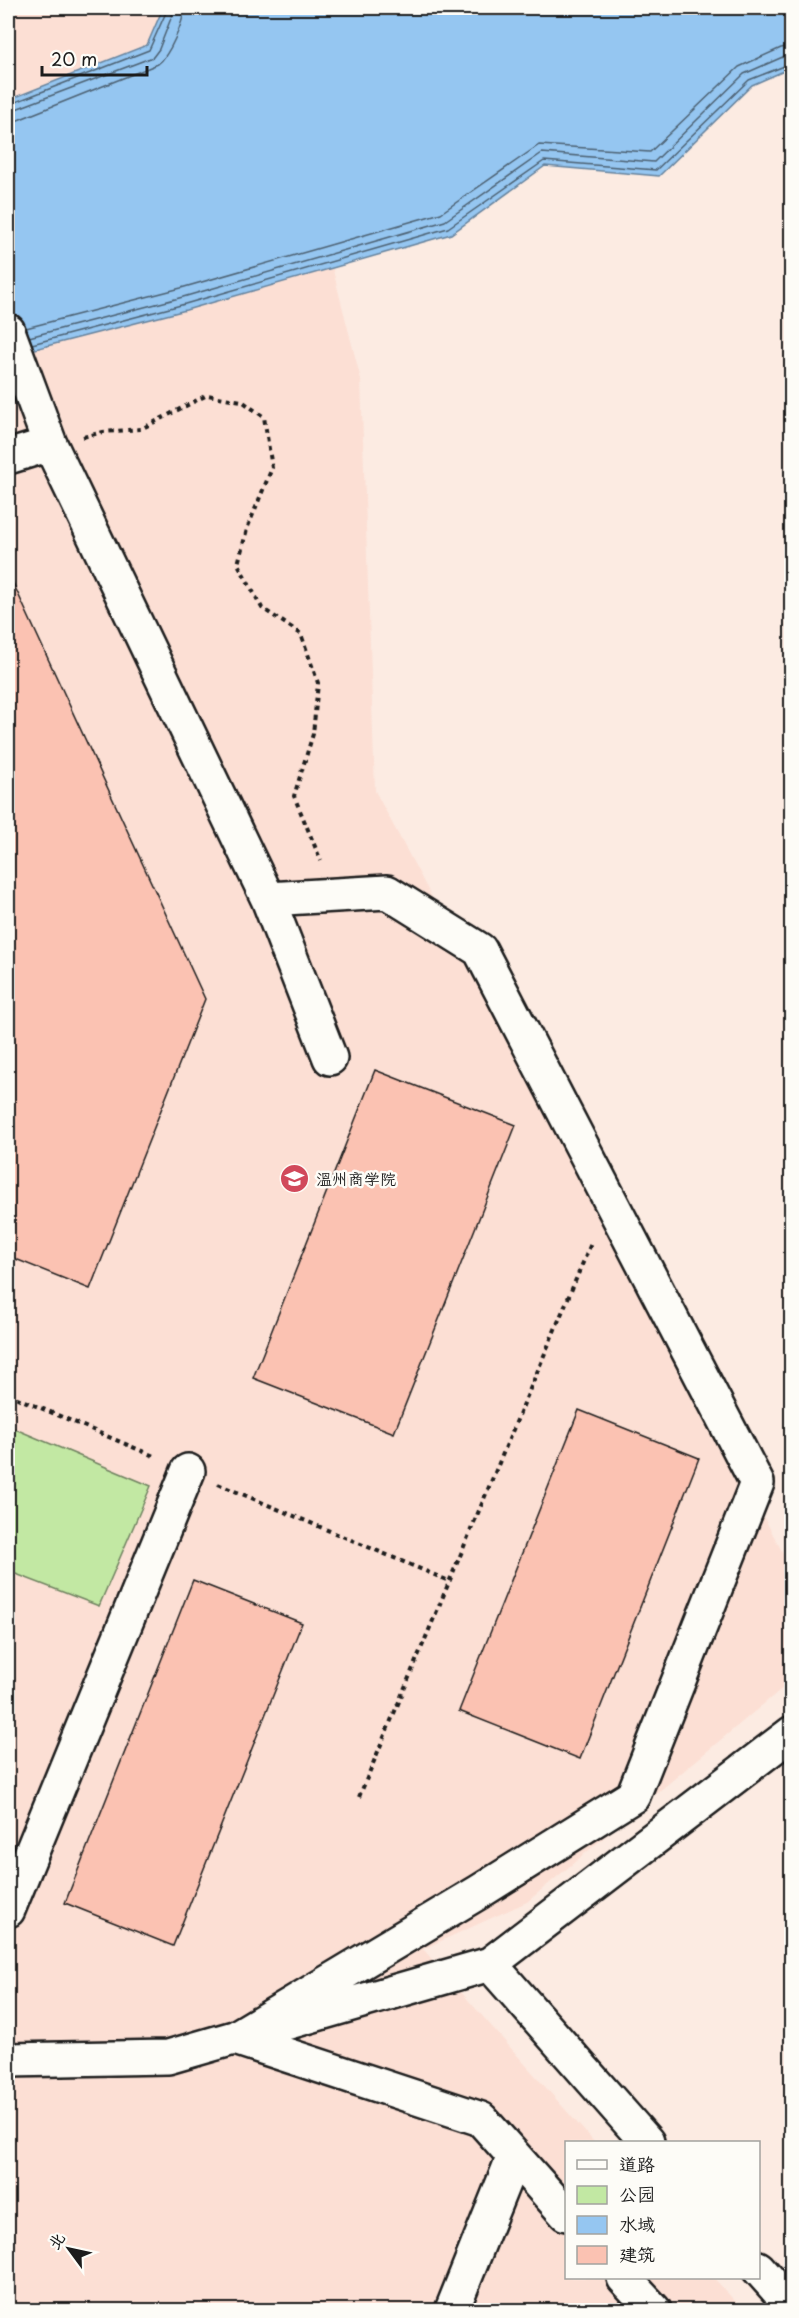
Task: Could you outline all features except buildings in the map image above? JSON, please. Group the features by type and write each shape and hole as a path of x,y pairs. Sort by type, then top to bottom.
{"street":[{"path":"8,331 50,444 268,899 330,1058"},
{"path":"8,457 50,444"},
{"path":"235,2038 479,1892 633,1796 757,1482 480,950 387,892 268,899"},
{"path":"8,1910 188,1471"},
{"path":"8,2060 168,2057 489,1964 792,1734"},
{"path":"489,1964 646,2141"},
{"path":"235,2038 481,2120 565,2212"},
{"path":"452,2310 514,2157"},
{"path":"760,2269 792,2306"},
{"path":"626,2279 654,2310"}],"path":[{"path":"50,444 103,432 141,429 207,395 242,401 264,417 272,468 247,529 238,564 262,608 301,634 318,683 313,734 294,796 336,896"},
{"path":"359,1797 609,1199"},
{"path":"8,1395 449,1581"}],"shaded area":[{"name":"温州商学院","path":"8,8 266,8 361,380 375,791 791,1568 791,1681 527,1902 423,1949 593,2141 565,2141 565,2279 715,2279 743,2310 8,2310"}],"green space":[{"path":"8,1426 151,1486 99,1606 8,1571"}],"water":[{"path":"163,8 791,8 791,68 752,85 659,176 545,166 451,234 186,310 8,356 8,100 147,45"}],"place":[{"name":"温州商学院","path":"295,1179"}]}
